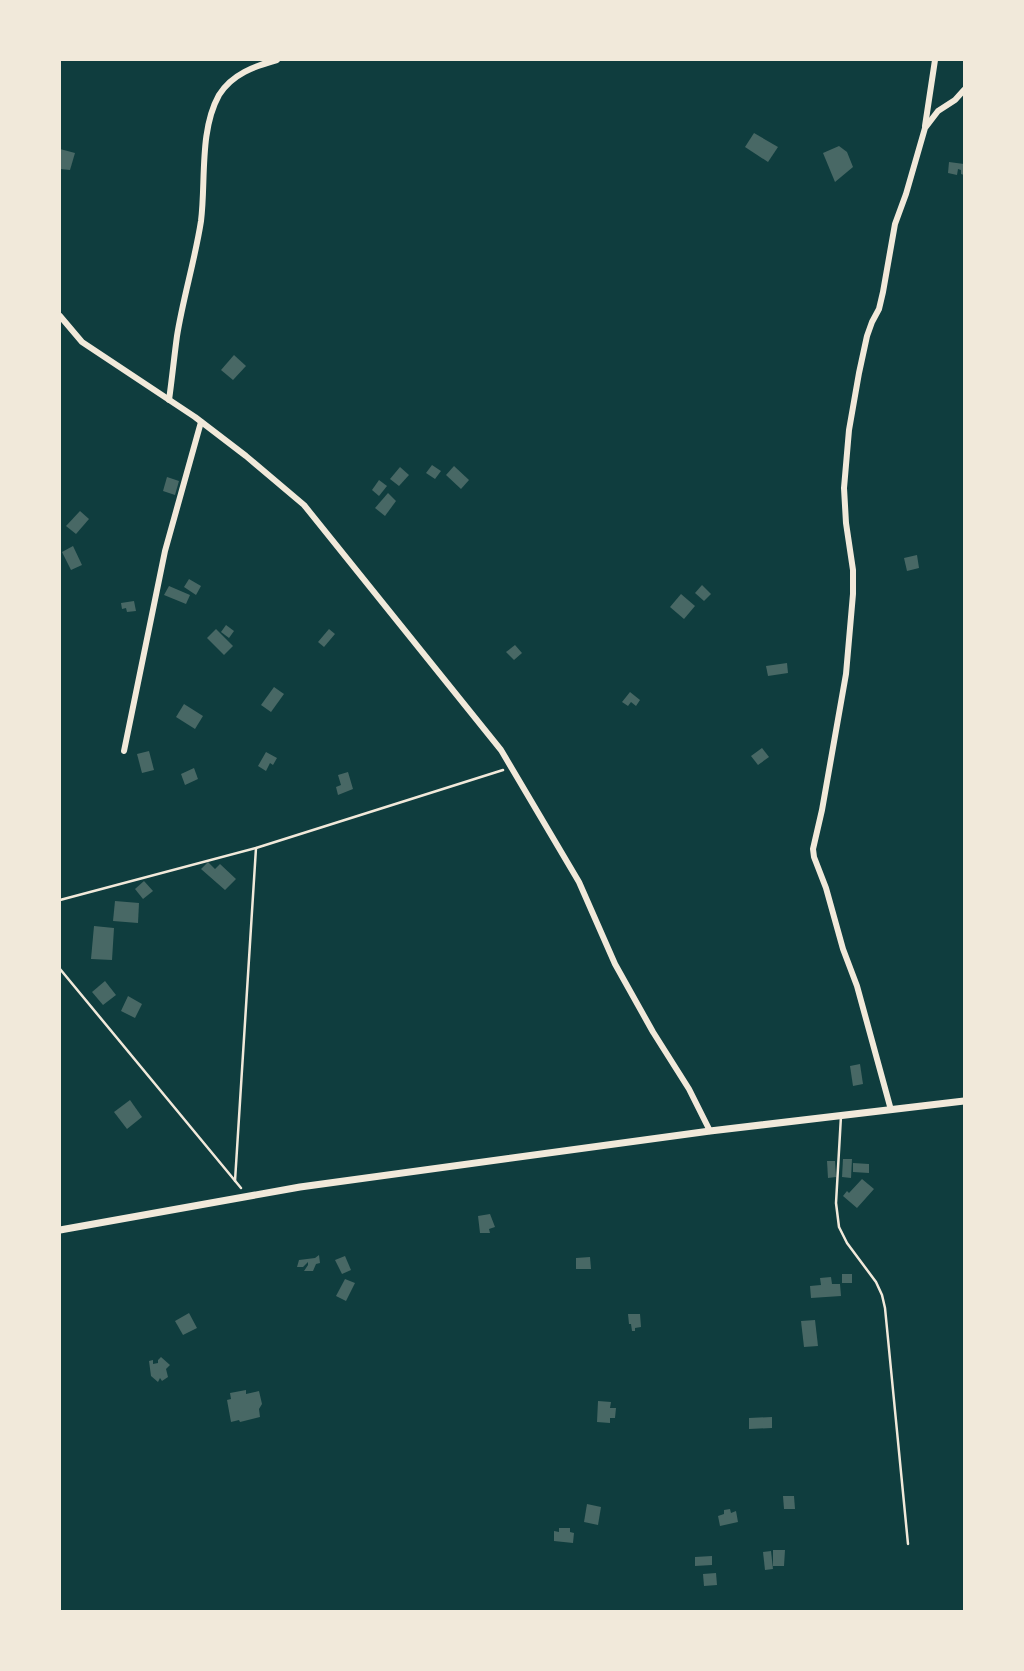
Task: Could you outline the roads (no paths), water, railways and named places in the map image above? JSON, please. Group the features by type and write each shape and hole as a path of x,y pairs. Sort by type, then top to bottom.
{"street":[{"path":"169,400 177,336 200,224 206,143 212,114 221,92 232,81 260,64 277,60"},
{"path":"891,1110 857,986 813,849 846,674 852,614 853,570 844,488 849,430 867,336 883,292 895,224 925,128 935,60"},
{"path":"925,128 938,111 955,100 964,90"},
{"path":"60,316 82,342 201,422 304,505 493,739 579,882 615,964 653,1032 689,1088 710,1131"},
{"path":"124,751 165,551 201,422"},
{"path":"60,1230 300,1187 443,1166 964,1101"}],"lane":[{"path":"841,1116 836,1203 839,1227 847,1243 876,1282 885,1308 908,1544"}]}
